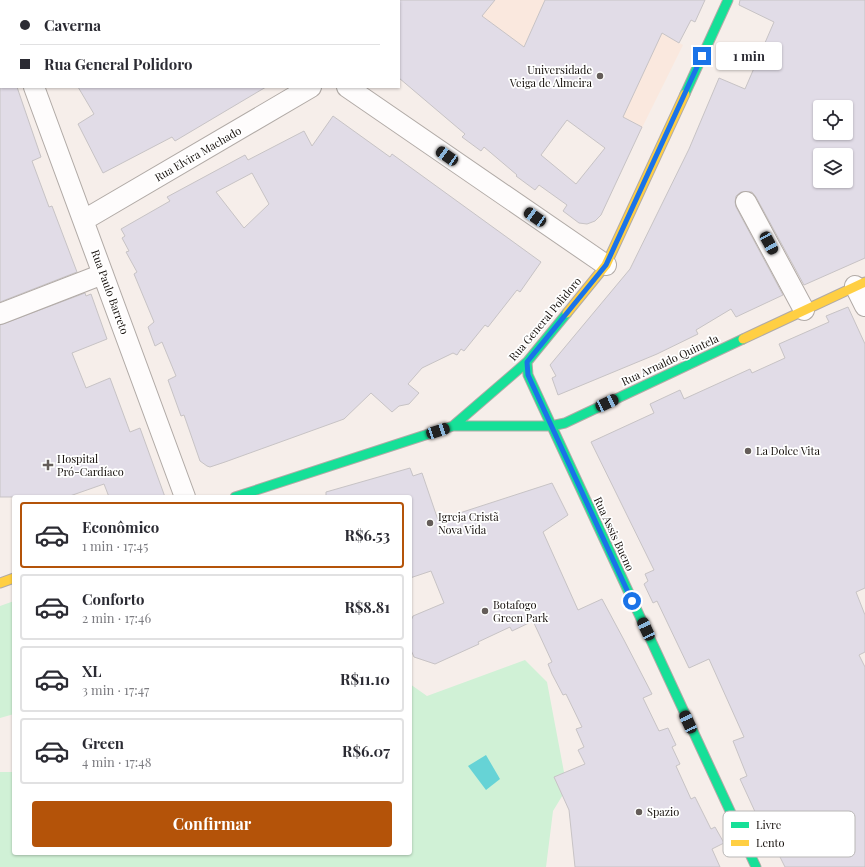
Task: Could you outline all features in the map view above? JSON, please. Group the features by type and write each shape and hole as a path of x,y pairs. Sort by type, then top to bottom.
{"street":[{"name":"Rua General Polidoro","path":"241,495 453,426 527,362 606,265 728,0"},
{"name":"Rua Paulo Barreto","path":"34,88 185,495"},
{"name":"Rua Elvira Machado","path":"84,220 309,88"},
{"path":"348,88 606,265"},
{"path":"746,202 804,310"},
{"path":"0,314 103,274"},
{"path":"860,284 865,306"},
{"name":"Rua Arnaldo Quintela","path":"453,426 551,426 565,423 860,284"},
{"name":"Rua Assis Bueno","path":"527,362 528,375 551,426 730,811"},
{"path":"0,583 12,579"},
{"name":"Rua Assis Bueno","path":"751,857 756,867"}],"shaded area":[{"name":"Universidade Veiga de Almeira","path":"428,0 600,0 683,45 631,150"}],"green space":[{"path":"12,602 12,715 0,718 0,606"},
{"path":"525,660 547,682 567,788 553,811 546,867 0,867 0,772 12,772 12,855 412,855 412,685 427,696"}],"water":[{"path":"486,755 500,779 486,790 468,766"}],"building":[{"path":"400,0 495,0 482,16 524,47 545,0 705,0 695,22 691,20 679,43 662,33 623,117 642,127 601,215 595,221 587,224 579,223 563,211 567,205 539,185 535,190 516,176 517,175 484,147 481,151 462,137 465,134 400,79","holes":["567,120 605,148 576,184 541,155"]},
{"path":"740,0 865,0 865,258 804,285 756,197 752,192 741,192 736,196 736,207 783,295 736,317 731,309 696,330 698,334 657,354 558,395 552,378 556,376 550,365 630,269 689,149 719,78 745,89 774,22 739,5"},
{"path":"0,88 17,88 41,157 32,161 49,207 52,206 77,272 0,302"},
{"path":"79,88 264,88 175,141 172,137 103,173 78,124 94,114"},
{"path":"333,116 390,157 392,154 541,262 520,292 517,290 488,327 485,325 464,351 461,349 457,355 453,353 422,368 408,384 419,393 409,404 399,406 392,412 371,393 344,419 210,467 200,461 184,415 181,416 168,380 176,376 162,342 155,346 148,327 154,322 134,274 137,272 126,252 129,251 122,238 125,236 121,229 170,201 167,197 245,155 248,160 304,131 312,146","holes":["252,173 269,204 244,228 216,192"]},
{"path":"85,293 86,296 91,294 107,339 72,353 86,388 110,378 130,432 140,428 164,495 108,495 104,484 73,495 12,495 12,497 0,497 0,325"},
{"path":"848,307 865,344 865,588 856,592 865,615 865,652 859,655 865,667 865,867 785,867 780,857 855,857 855,811 755,811 740,779 747,776 733,741 744,737 709,659 689,668 657,601 653,603 644,584 648,581 645,574 654,570 591,442 654,413 650,404 680,390 684,399 750,369 752,373 785,358 779,344 829,322 826,316"},
{"path":"410,468 413,476 422,473 438,520 552,483 568,515 543,532 578,610 602,599 624,640 652,694 643,698 659,731 668,728 676,745 672,747 680,764 676,766 691,799 695,797 711,829 715,827 723,841 723,844 712,849 720,867 575,867 569,810 554,777 585,764 578,750 584,747 576,729 582,727 566,694 563,695 552,674 548,664 552,662 533,621 512,631 510,627 478,642 479,644 435,664 414,657 412,652 413,616 444,603 431,571 412,577 412,495 326,495 326,492"}],"traffic: fast":[{"path":"685,94 728,0"},
{"path":"241,495 453,426 527,362 567,313"},
{"path":"453,426 551,426 565,423 743,339"},
{"path":"527,362 528,375 730,811"},
{"path":"751,857 756,867"}],"traffic: slow":[{"path":"567,313 606,265 685,94"},
{"path":"743,339 865,282"},
{"path":"0,583 12,579"}],"place":[{"name":"Universidade Veiga de Almeira","path":"600,76"},
{"name":"La Dolce Vita","path":"748,451"},
{"name":"Hospital Pró-Cardíaco","path":"48,465"},
{"name":"Igreja Cristã Nova Vida","path":"430,523"},
{"name":"Botafogo Green Park","path":"485,611"},
{"name":"Spazio","path":"639,812"}],"route":[{"path":"632,601 528,375 527,362 606,265 702,56"}]}
